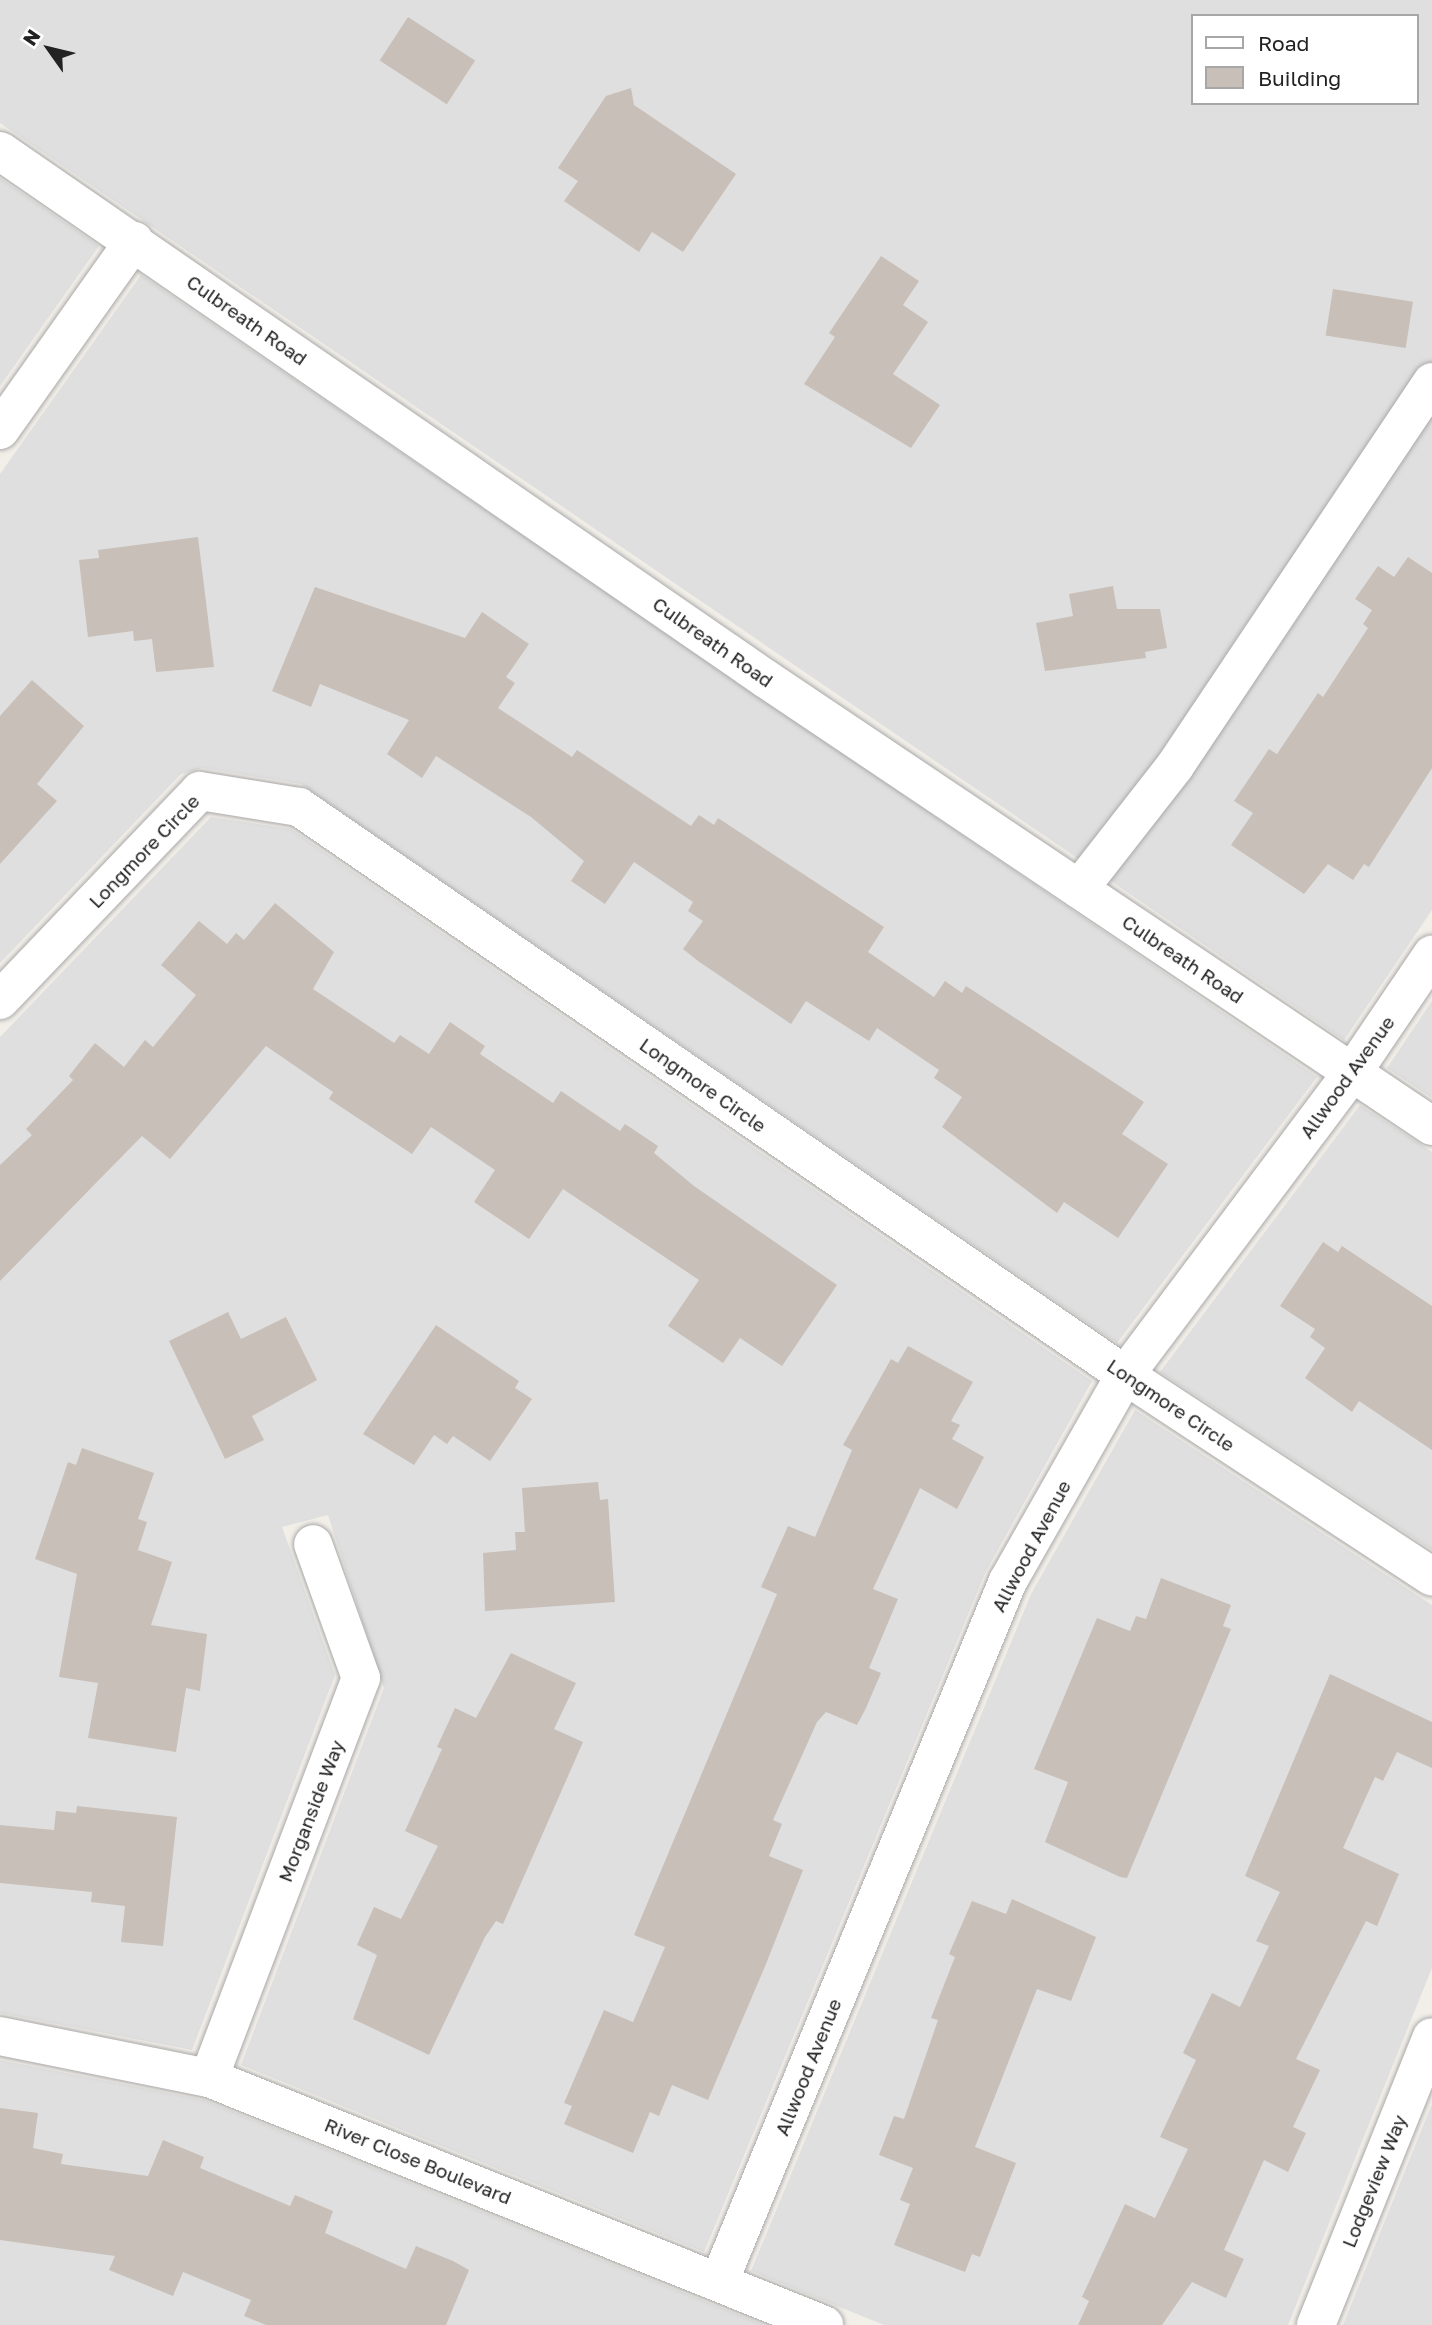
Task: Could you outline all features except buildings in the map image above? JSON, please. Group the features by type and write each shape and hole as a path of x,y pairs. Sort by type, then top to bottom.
{"street":[{"name":"Culbreath Road","path":"0,150 1079,888 1432,1126"},
{"path":"0,430 134,242"},
{"path":"1079,888 1175,766 1432,382"},
{"name":"Longmore Circle","path":"0,1000 200,791 299,807 1125,1375 1432,1577"},
{"name":"Allwood Avenue","path":"719,2282 1008,1581 1125,1375 1352,1073 1432,955"},
{"name":"Morganside Way","path":"209,2078 361,1678 313,1544"},
{"name":"River Close Boulevard","path":"0,2036 209,2078 824,2325"},
{"name":"Lodgeview Way","path":"1315,2325 1432,2036"}],"shaded area":[{"path":"0,0 1432,0 1432,910 1344,1040 0,123"},
{"path":"0,178 99,246 0,386"},
{"path":"141,275 1317,1077 1117,1343 301,784 202,768 181,774 0,963 0,474"},
{"path":"211,817 291,829 1092,1381 986,1571 704,2252 241,2065 384,1688 328,1515 282,1527 335,1675 192,2050 0,2013 0,1037"},
{"path":"1432,1001 1432,1098 1387,1068"},
{"path":"1360,1105 1432,1152 1432,1550 1160,1372"},
{"path":"1135,1410 1432,1605 1432,1968 1288,2325 884,2325 751,2271 1031,1594"},
{"path":"0,2060 204,2100 764,2325 0,2325"},
{"path":"1432,2104 1432,2325 1343,2325"}]}
